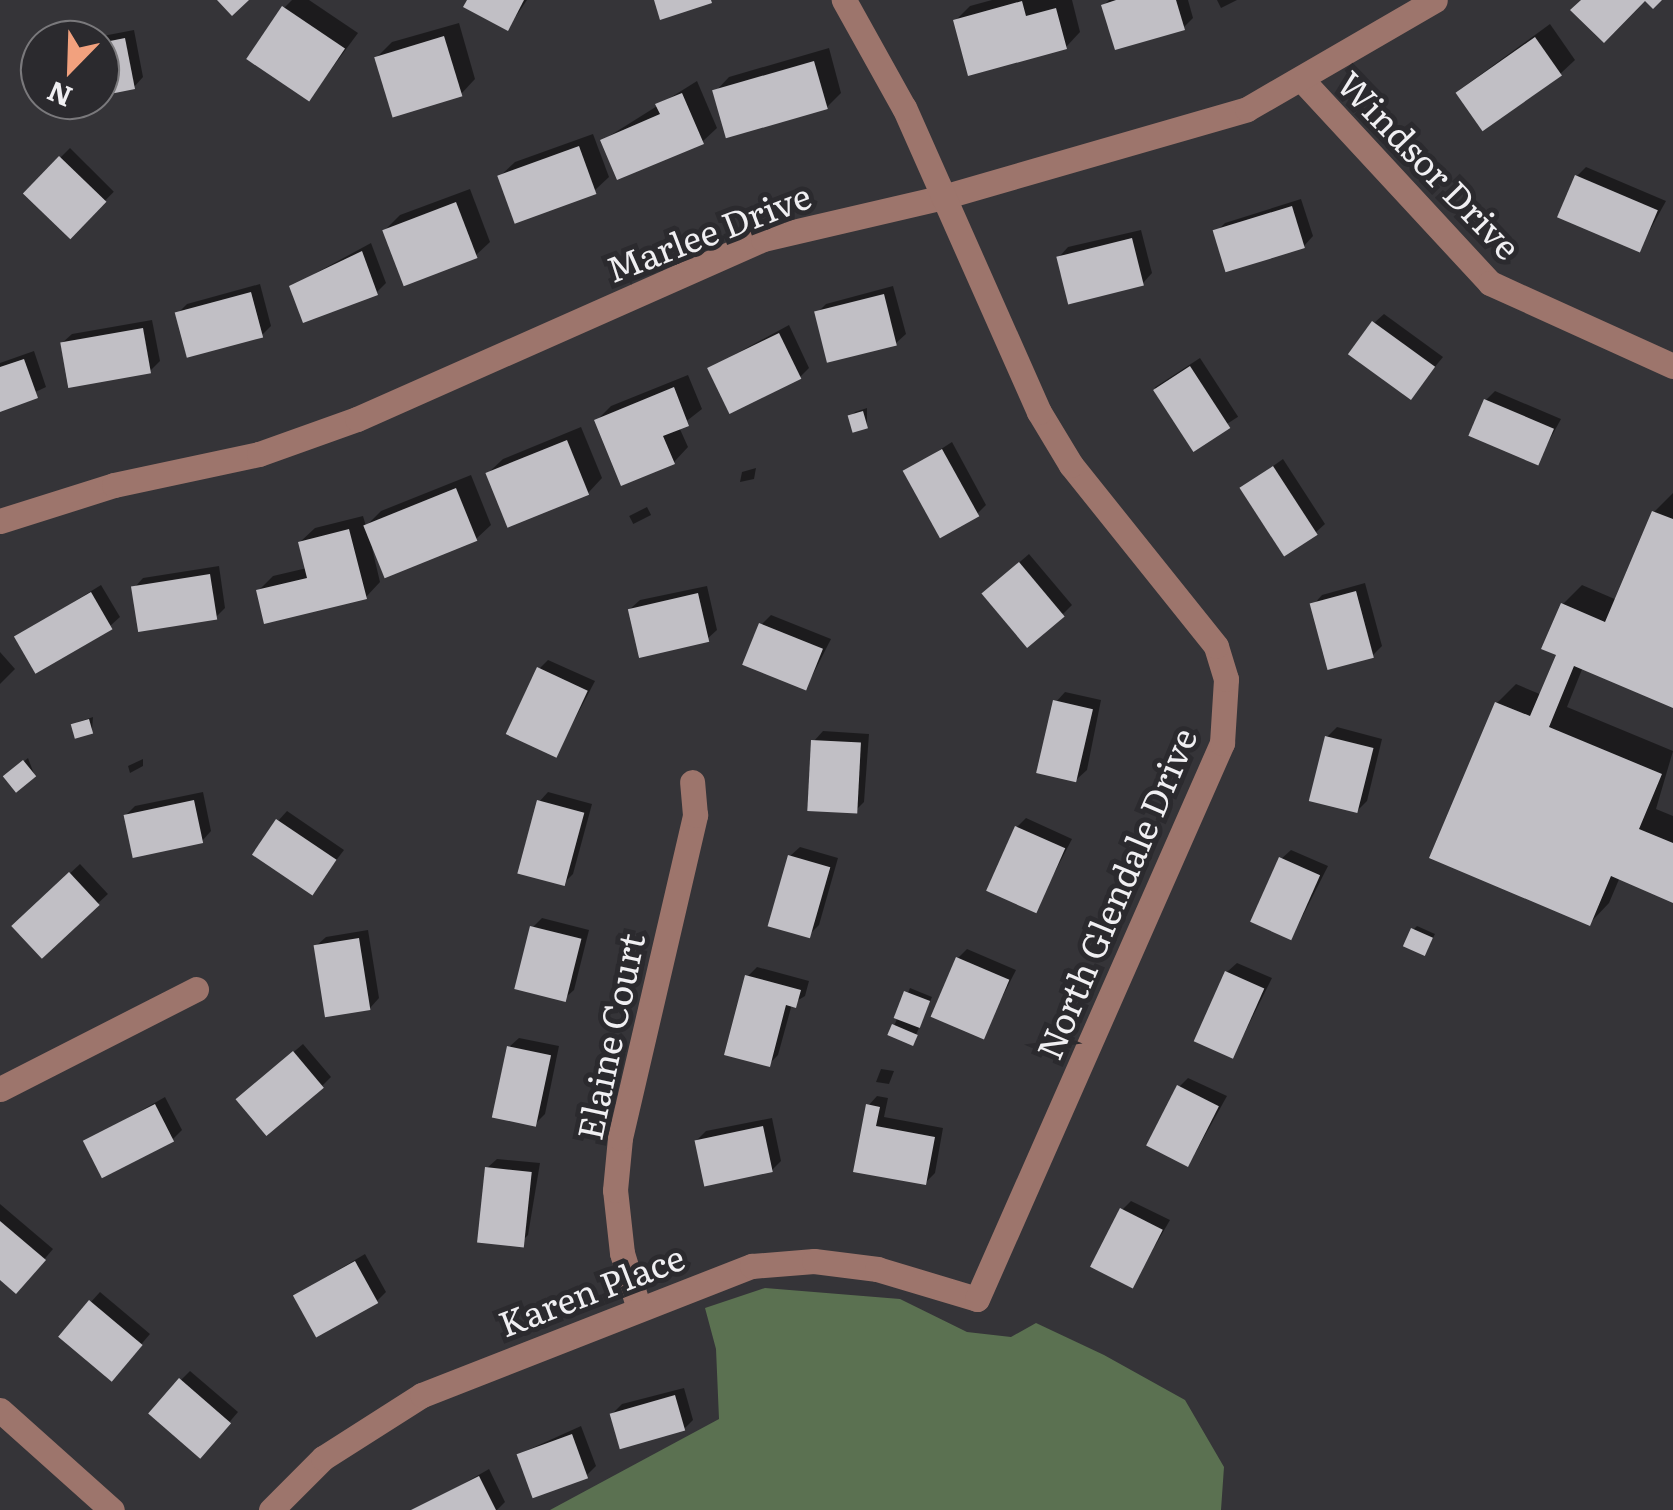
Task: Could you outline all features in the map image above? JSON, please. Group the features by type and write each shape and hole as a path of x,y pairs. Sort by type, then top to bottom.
{"street":[{"name":"North Glendale Drive","path":"844,0 904,108 1047,425 1071,465 1196,617 1216,646 1226,679 1222,743 976,1299"},
{"name":"Marlee Drive","path":"0,522 114,486 258,454 357,419 762,240 943,197 1187,130 1303,81 1435,0"},
{"name":"Windsor Drive","path":"1303,81 1490,283 1673,366"},
{"name":"Elaine Court","path":"638,1306 622,1253 617,1173 695,814 692,782"},
{"path":"0,1089 196,989"},
{"name":"Karen Place","path":"271,1510 323,1458 422,1395 638,1306 752,1266 814,1261 877,1269 976,1299"},
{"path":"0,1410 112,1510"}],"green space":[{"path":"765,1288 900,1299 967,1332 1011,1337 1036,1323 1104,1355 1185,1400 1224,1467 1221,1510 550,1510 719,1419 716,1349 705,1308"}],"building":[{"path":"217,0 249,0 232,16"},
{"path":"467,0 524,0 508,31 463,7"},
{"path":"654,0 711,0 712,3 660,20"},
{"path":"1116,0 1176,0 1185,30 1115,50 1101,5"},
{"path":"1581,0 1662,0 1653,9 1645,1 1604,43 1570,10"},
{"path":"1022,1 1026,16 1056,8 1067,49 968,76 953,20"},
{"path":"282,6 345,48 309,102 246,59"},
{"path":"444,36 462,96 393,118 374,57"},
{"path":"1535,37 1562,76 1483,131 1456,93"},
{"path":"125,38 135,89 120,92 120,39"},
{"path":"814,61 828,109 726,138 712,90"},
{"path":"682,93 704,144 617,180 600,140 660,114 655,104"},
{"path":"579,146 596,194 515,224 497,176"},
{"path":"59,156 106,202 70,239 23,193"},
{"path":"1575,175 1658,210 1640,253 1557,217"},
{"path":"456,202 478,258 404,286 382,230"},
{"path":"1292,206 1305,248 1225,272 1213,230"},
{"path":"1132,238 1144,286 1068,304 1056,257"},
{"path":"362,251 378,295 303,323 289,286"},
{"path":"251,292 263,337 187,358 175,312"},
{"path":"884,294 897,345 827,363 814,311"},
{"path":"1372,321 1435,367 1411,400 1348,354"},
{"path":"143,328 151,373 68,388 60,343"},
{"path":"779,333 801,379 729,414 707,368"},
{"path":"24,359 38,398 0,412 0,367"},
{"path":"1190,366 1230,428 1193,452 1153,390"},
{"path":"674,387 689,426 663,436 675,464 621,486 594,420"},
{"path":"1484,399 1554,429 1538,466 1468,436"},
{"path":"863,411 868,428 853,433 848,415"},
{"path":"567,440 589,495 508,528 485,473"},
{"path":"942,449 979,516 940,538 903,471"},
{"path":"1273,466 1318,535 1284,557 1239,488"},
{"path":"456,488 477,541 385,578 363,525"},
{"path":"1652,511 1673,519 1673,708 1574,666 1549,727 1662,774 1639,829 1673,843 1673,903 1611,876 1590,926 1429,858 1495,702 1530,716 1556,655 1541,649 1561,603 1605,622"},
{"path":"349,529 367,599 264,624 256,590 307,578 298,542"},
{"path":"1019,562 1065,616 1027,648 981,593"},
{"path":"210,574 217,619 138,632 131,587"},
{"path":"1356,591 1374,658 1327,670 1310,603"},
{"path":"91,592 112,629 35,674 14,636"},
{"path":"698,593 709,642 639,658 628,609"},
{"path":"759,623 823,649 806,691 742,665"},
{"path":"537,667 588,691 556,758 506,734"},
{"path":"1053,700 1093,709 1076,782 1036,773"},
{"path":"89,719 93,733 75,739 71,724"},
{"path":"1325,736 1374,748 1357,813 1309,801"},
{"path":"811,740 861,743 857,814 807,811"},
{"path":"23,760 36,776 16,793 3,776"},
{"path":"194,800 203,843 133,858 124,815"},
{"path":"537,800 584,813 565,886 517,873"},
{"path":"276,819 337,860 312,895 252,855"},
{"path":"1015,826 1065,848 1036,913 986,891"},
{"path":"788,855 830,867 810,938 768,926"},
{"path":"1279,857 1320,875 1291,940 1250,922"},
{"path":"69,872 100,905 42,959 11,926"},
{"path":"530,926 581,939 566,1002 514,989"},
{"path":"1411,928 1433,938 1425,956 1403,946"},
{"path":"359,938 370,1010 325,1017 314,945"},
{"path":"956,957 1009,980 984,1039 931,1017"},
{"path":"1225,971 1264,988 1233,1059 1194,1041"},
{"path":"745,975 801,990 796,1008 786,1005 770,1067 724,1055"},
{"path":"904,991 930,1001 920,1028 894,1018"},
{"path":"892,1024 918,1035 913,1046 887,1035"},
{"path":"507,1046 551,1055 536,1127 492,1117"},
{"path":"293,1051 324,1088 266,1136 236,1099"},
{"path":"1177,1085 1219,1106 1188,1167 1146,1146"},
{"path":"155,1104 174,1141 102,1178 83,1141"},
{"path":"866,1104 880,1107 876,1126 935,1137 926,1185 853,1172"},
{"path":"763,1126 773,1172 704,1187 695,1141"},
{"path":"485,1167 532,1172 524,1247 477,1243"},
{"path":"1120,1208 1163,1230 1133,1289 1090,1267"},
{"path":"0,1221 46,1260 16,1294 0,1280"},
{"path":"355,1261 378,1303 316,1337 293,1295"},
{"path":"89,1300 143,1345 112,1382 58,1337"},
{"path":"179,1378 231,1423 200,1459 148,1413"},
{"path":"675,1395 685,1431 620,1449 610,1414"},
{"path":"572,1434 588,1478 533,1498 517,1454"},
{"path":"479,1476 496,1510 411,1510"}]}
